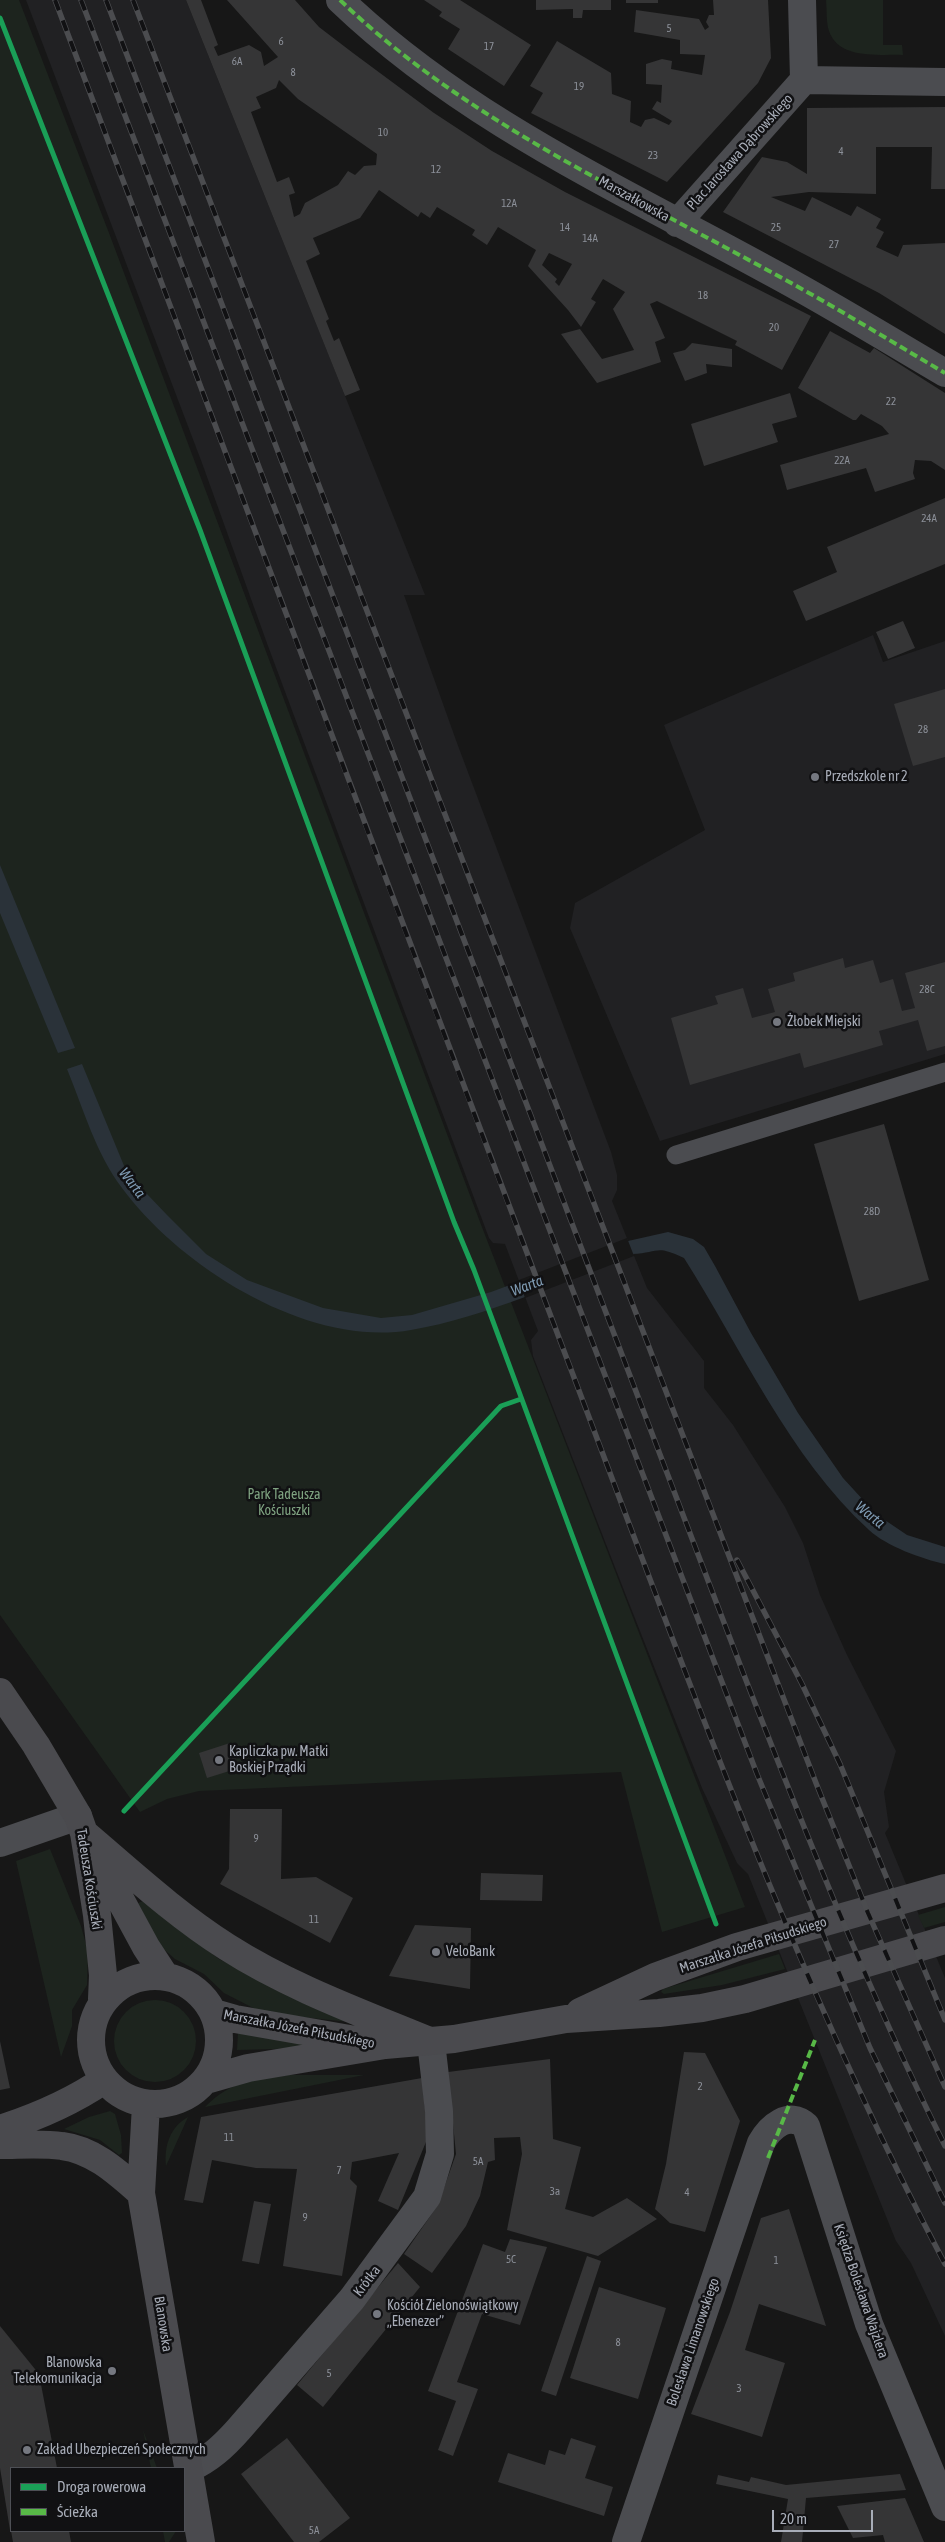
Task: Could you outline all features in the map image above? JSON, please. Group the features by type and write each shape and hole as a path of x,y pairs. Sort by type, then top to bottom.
{"street":[{"name":"Marszałkowska","path":"340,0 414,63 472,106 677,223 769,270 945,373"},
{"path":"802,0 804,80 945,82"},
{"name":"Plac Jarosława Dąbrowskiego","path":"677,223 804,80"},
{"name":"Tadeusza Kościuszki","path":"0,1692 36,1745 81,1824 97,1915 103,1975 102,1999"},
{"path":"0,1842 81,1824"},
{"path":"81,1824 146,1947 165,1976"},
{"path":"81,1824 186,1919 228,1948 294,1983 431,2042"},
{"name":"Marszałka Józefa Piłsudskiego","path":"566,2019 655,1977 737,1947 945,1888"},
{"name":"Marszałka Józefa Piłsudskiego","path":"206,2080 248,2068 385,2045 431,2042 514,2030 566,2019 659,2013 745,1999 945,1940"},
{"path":"154,1975 165,1976 191,1987 201,1995 214,2013 218,2029 218,2051 215,2066 206,2080 182,2098 162,2104 146,2105 123,2096 104,2080 94,2061 91,2046 92,2025 102,1999 117,1987 135,1978 154,1975"},
{"name":"Marszałka Józefa Piłsudskiego","path":"214,2013 235,2019 385,2045"},
{"name":"Krótka","path":"188,2469 200,2464 222,2448 352,2299 428,2197 440,2154 440,2132 431,2042"},
{"path":"0,2129 48,2112 82,2095 104,2080"},
{"name":"Blanowska","path":"146,2105 141,2193 201,2542"},
{"name":"Księdza Bolesława Wajzlera","path":"761,2143 770,2129 782,2122 795,2120 806,2126 870,2324 945,2507"},
{"name":"Bolesława Limanowskiego","path":"626,2542 761,2143"},
{"path":"0,2145 63,2146 79,2150 107,2164 141,2193"}],"lane":[{"path":"676,1155 945,1072"}],"shaded area":[{"path":"26,0 186,0 425,595 404,595 457,743 611,1152 617,1175 617,1190 612,1201 647,1288 704,1361 704,1388 733,1425 785,1507 803,1543 820,1595 847,1655 896,1751 884,1792 889,1827 885,1833 945,1978 945,2336 911,2263 896,2241 748,1874 737,1863 702,1788 625,1593 533,1356 531,1340 538,1331 505,1244 493,1243 489,1238 268,646 202,463"},
{"path":"873,635 883,662 945,641 945,1054 660,1141 570,928 575,903 705,830 664,725"}],"green space":[{"name":"Park Tadeusza Kościuszki","path":"0,0 19,0 109,233 480,1222 745,1907 662,1932 621,1772 199,1791 167,1799 140,1812 0,1615"},
{"path":"826,0 883,0 883,45 902,45 903,55 861,54 841,47 829,31"},
{"path":"50,1849 81,1926 88,1952 87,1985 72,2010 72,2026 61,2057 16,1861"},
{"path":"143,1901 219,1959 294,1997 359,2023 263,2013 224,1993 204,1974 175,1959 160,1946 138,1903"},
{"path":"945,1907 945,1922 924,1928 918,1915"},
{"path":"779,1954 785,1969 722,1985 664,1994 661,1992 663,1989"},
{"path":"155,2000 171,2003 184,2012 193,2025 196,2041 193,2057 184,2070 171,2079 155,2082 139,2079 126,2070 117,2057 114,2041 117,2025 126,2012 139,2003"},
{"path":"238,2033 310,2043 309,2048 237,2050"},
{"path":"287,2075 364,2075 205,2107 224,2091 243,2083"},
{"path":"110,2111 115,2114 121,2135 122,2153 119,2155 100,2140 64,2129 89,2117"},
{"path":"188,2117 166,2166 167,2144 177,2126"},
{"path":"143,2430 157,2467 151,2467"},
{"path":"163,2532 175,2532 169,2542 165,2542"}],"water":[{"path":"0,865 75,1048 58,1053 0,913"},
{"name":"Warta","path":"82,1064 127,1173 167,1215 206,1254 247,1280 323,1308 381,1318 412,1315 491,1292 628,1241 668,1232 693,1239 704,1247 798,1413 843,1478 876,1514 907,1535 945,1547 945,1564 915,1555 876,1536 841,1501 815,1470 768,1401 684,1258 662,1250 632,1254 495,1308 467,1317 411,1330 372,1332 331,1327 290,1314 250,1296 212,1273 147,1218 122,1188 97,1146 67,1069"}],"pier":[{"path":"627,1238 634,1256 525,1298 519,1280"}],"building":[{"path":"186,0 201,0 218,45 214,47 218,56 249,45 261,52 264,66 278,57 227,0 295,0 319,27 434,113 492,151 565,192 811,316 782,370 735,345 737,341 657,301 650,304 665,338 655,342 661,362 597,383 561,334 580,329 602,359 634,350 613,309 625,292 603,279 591,299 596,302 581,327 528,266 536,250 498,227 487,245 472,235 475,230 437,207 430,218 421,212 418,217 379,190 360,218 313,238 320,254 306,261 329,319 326,321 334,341 339,338 360,390 345,396","holes":["279,80 298,99 377,154 376,165 364,166 355,175 348,171 338,185 305,203 300,214 294,217 289,195 295,193 289,177 277,182 251,112 261,108 256,97 276,88","549,253 572,264 559,286 555,282 557,279 542,265"]},
{"path":"424,0 460,0 531,45 504,86 448,49 460,29 439,16 442,12"},
{"path":"536,0 611,0 611,10 583,10 582,18 573,18 573,9 536,10"},
{"path":"626,0 658,0 658,3 626,3"},
{"path":"713,0 768,0 771,58 758,83 667,182 531,113 543,93 530,86 557,41 611,73 612,94 631,101 630,122 641,127 645,120 654,118 669,125 672,121 652,109 657,101 661,103 662,85 646,84 646,64 662,59 672,61 671,69 702,75 705,55 680,54 680,40 634,32 636,10 699,19 705,30 709,27 706,22 709,15 714,15"},
{"path":"945,107 945,189 931,189 932,147 876,147 876,194 809,192 771,197 805,211 812,197 851,216 857,206 881,219 876,228 884,232 876,247 898,257 903,245 945,243 945,334 879,293 723,212 762,157 787,162 807,174 807,108"},
{"path":"830,331 870,353 874,348 945,393 945,470 931,461 915,460 913,473 915,479 875,492 866,468 787,490 780,465 889,434 882,426 861,414 856,420 853,420 798,388"},
{"path":"692,343 732,349 732,367 706,364 707,373 685,381 673,353 685,350"},
{"path":"790,393 797,417 772,424 778,442 704,466 691,424"},
{"path":"945,498 945,564 806,621 793,591 837,572 827,547"},
{"path":"903,621 915,648 888,659 876,632"},
{"path":"945,689 945,757 913,766 894,704"},
{"path":"843,958 845,968 873,960 880,983 893,979 902,1011 915,1008 905,973 945,962 945,1046 927,1051 918,1020 879,1031 883,1045 804,1068 800,1053 690,1085 671,1018 718,1004 715,996 743,988 752,1018 775,1012 768,989 795,981 793,973"},
{"path":"884,1124 929,1280 859,1301 814,1144"},
{"name":"Kapliczka pw. Matki Boskiej Prządki","path":"230,1743 239,1768 207,1778 199,1753"},
{"path":"230,1809 282,1809 281,1879 316,1877 353,1898 330,1943 220,1884 229,1869"},
{"path":"481,1873 543,1875 542,1901 480,1900"},
{"name":"VeloBank","path":"415,1925 471,1928 470,1989 389,1976"},
{"path":"0,2041 10,2088 0,2090"},
{"path":"684,2052 705,2053 740,2121 705,2232 670,2223 655,2209 666,2164"},
{"path":"550,2059 553,2139 581,2147 565,2209 593,2217 627,2198 657,2219 598,2256 507,2230 522,2154 520,2137 494,2138 495,2160 488,2162 480,2196 466,2226 432,2273 404,2254 438,2205 456,2154 448,2072"},
{"path":"422,2078 428,2137 398,2210 378,2201 399,2153 352,2162 350,2179 357,2186 342,2276 283,2266 297,2169 256,2168 212,2160 203,2203 184,2200 201,2117"},
{"path":"254,2201 271,2204 259,2264 242,2261"},
{"path":"789,2209 826,2326 759,2304 745,2350 785,2363 762,2437 691,2414 730,2312 761,2218"},
{"path":"510,2239 547,2247 520,2325 482,2314 457,2382 478,2389 453,2456 438,2450 456,2401 428,2391 483,2244 505,2252"},
{"path":"587,2256 601,2261 556,2396 541,2391"},
{"name":"Kościół Zielonoświątkowy „Ebenezer”","path":"398,2263 420,2287 323,2407 297,2385"},
{"path":"599,2287 666,2308 638,2399 570,2378"},
{"name":"Zakład Ubezpieczeń Społecznych","path":"0,2326 39,2374 57,2467 10,2467 10,2530 0,2468"},
{"path":"287,2438 350,2518 319,2542 294,2542 241,2474"},
{"path":"571,2438 596,2446 585,2478 613,2487 604,2516 498,2482 508,2453 545,2465 549,2450 565,2455"},
{"path":"900,2474 906,2490 806,2498 802,2542 781,2542 788,2499 716,2484 718,2475 749,2482 751,2477 786,2485"},
{"path":"905,2498 924,2542 885,2542 883,2535 853,2538 837,2506"},
{"path":"11,2532 69,2532 71,2542 13,2542"}],"railway":[{"path":"55,0 695,1698 788,1928 837,2041 889,2154 945,2264"},
{"path":"81,0 757,1774 870,2048 945,2203"},
{"path":"106,0 744,1675 864,1972 945,2146"},
{"path":"133,0 816,1783 868,1913 945,2087"},
{"path":"737,1560 802,1684 840,1764 945,2020"}],"marked path":[{"path":"340,0 388,42 438,81 491,116 600,181 814,296 945,373"},
{"path":"768,2158 815,2040"}],"cycle path":[{"path":"0,18 200,530 454,1222 474,1270 716,1924"},
{"path":"124,1811 501,1406 521,1399"}],"place":[{"name":"Przedszkole nr 2","path":"815,777"},
{"name":"Żłobek Miejski","path":"777,1022"},
{"name":"Kapliczka pw. Matki Boskiej Prządki","path":"219,1760"},
{"name":"VeloBank","path":"436,1952"},
{"name":"Kościół Zielonoświątkowy „Ebenezer”","path":"377,2314"},
{"name":"Blanowska Telekomunikacja","path":"112,2371"},
{"name":"Zakład Ubezpieczeń Społecznych","path":"27,2450"}]}
